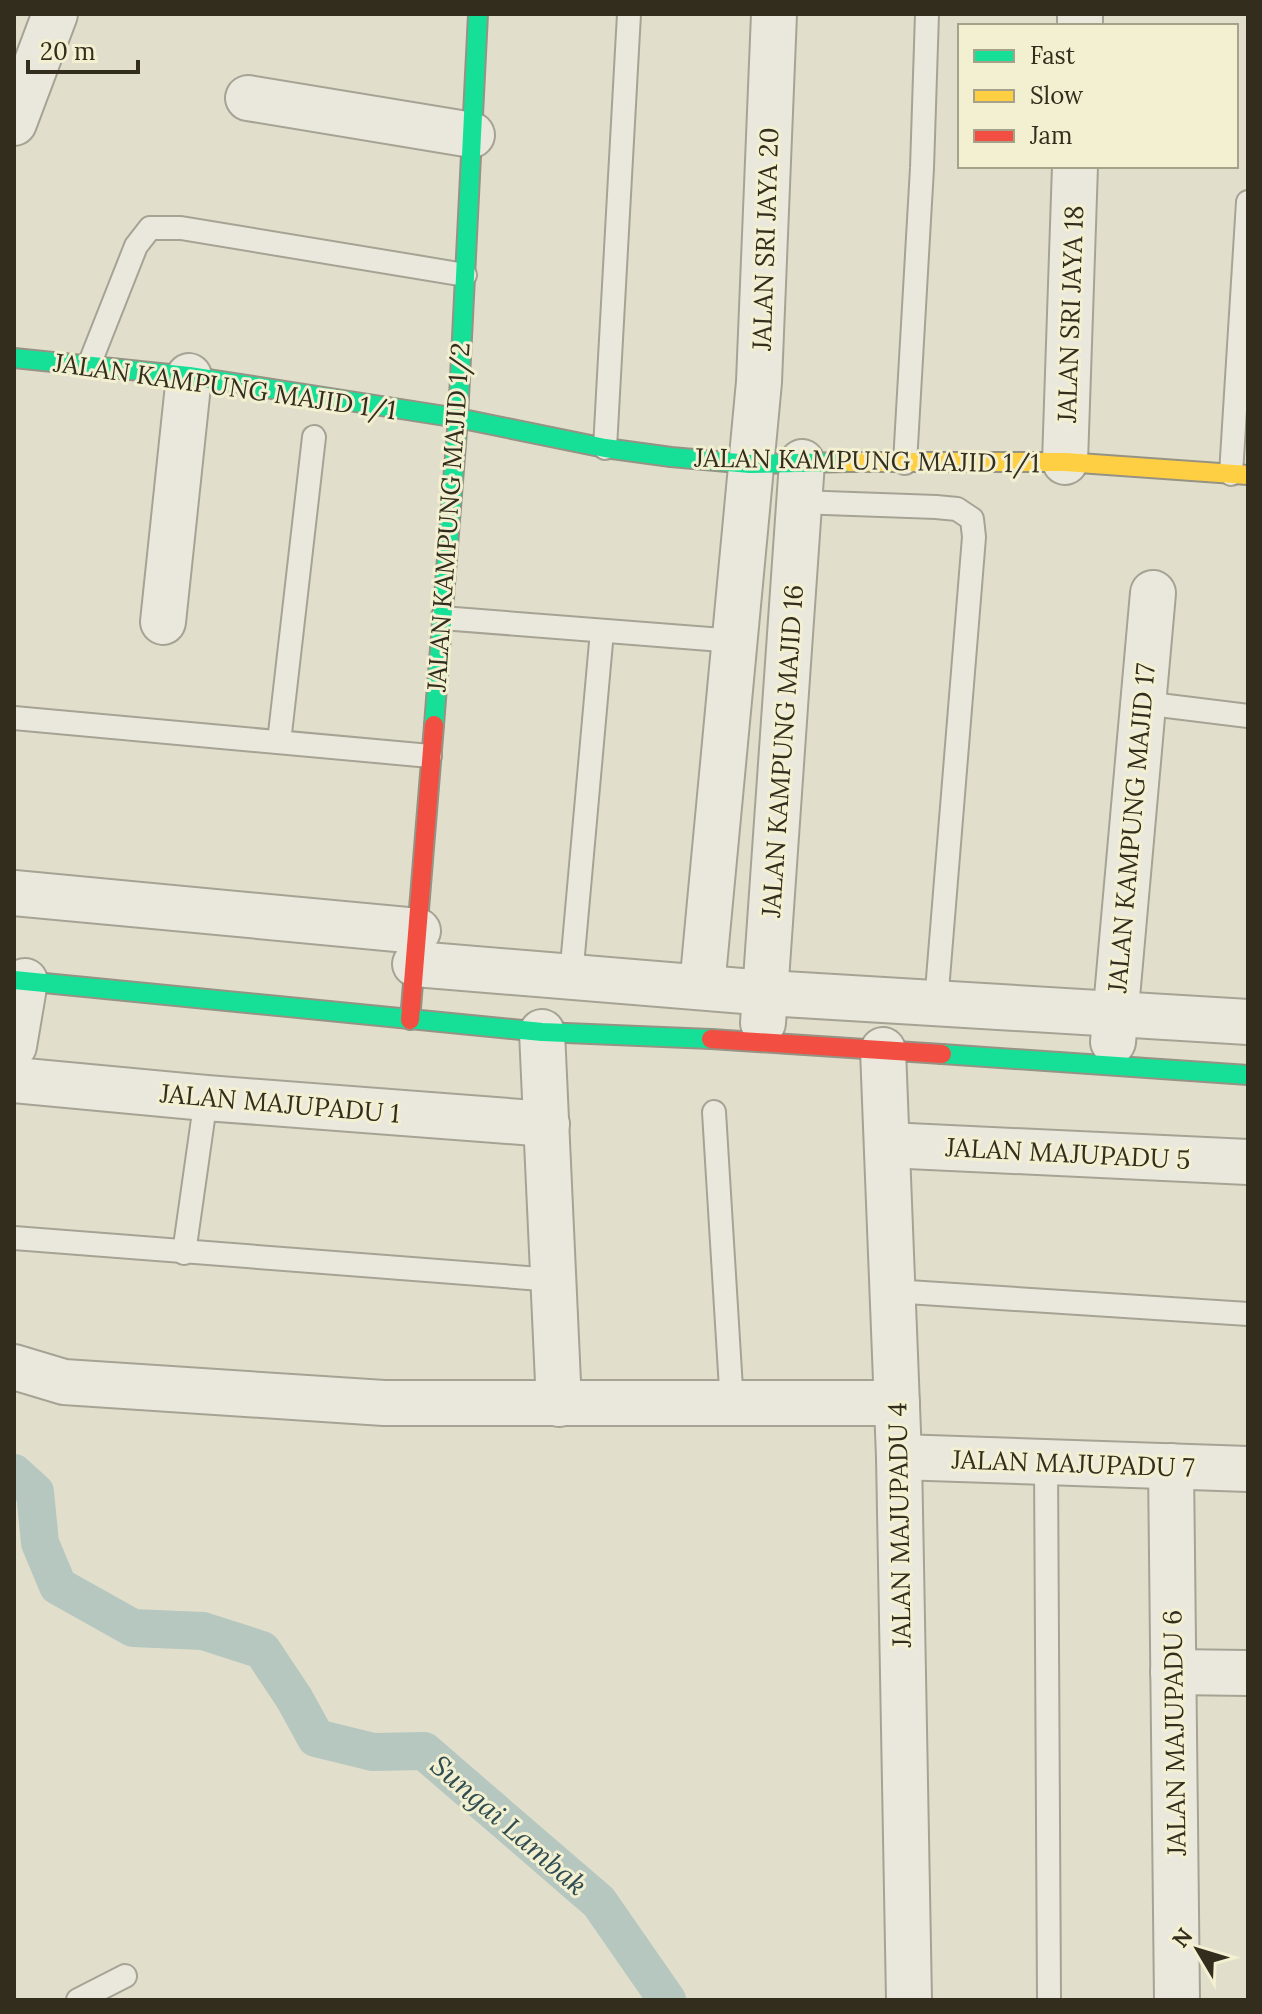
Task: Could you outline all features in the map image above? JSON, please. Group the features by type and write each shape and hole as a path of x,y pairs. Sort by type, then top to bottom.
{"street":[{"path":"14,123 22,78 55,14"},
{"name":"JALAN KAMPUNG MAJID 1/2","path":"410,1020 458,418 478,14"},
{"name":"JALAN SRI JAYA 20","path":"702,987 759,382 774,14"},
{"path":"248,98 472,135"},
{"name":"JALAN SRI JAYA 18","path":"1065,462 1075,168"},
{"name":"JALAN KAMPUNG MAJID 1/1","path":"14,358 189,376 458,418 605,448 750,464 800,482 905,463 1065,462 1240,474"},
{"path":"163,622 189,376"},
{"name":"JALAN KAMPUNG MAJID 16","path":"761,1041 767,993 800,482"},
{"name":"JALAN KAMPUNG MAJID 17","path":"1112,1064 1114,1013 1153,593"},
{"path":"14,893 416,947 571,977 767,993 1248,1022"},
{"path":"14,1046 19,980 542,1032 761,1041 1248,1075"},
{"path":"542,1032 559,1404"},
{"name":"JALAN MAJUPADU 4","path":"883,1050 899,1457 909,2000"},
{"name":"JALAN MAJUPADU 1","path":"14,1080 547,1124"},
{"name":"JALAN MAJUPADU 5","path":"887,1145 1248,1162"},
{"path":"14,1367 64,1382 384,1403 897,1403"},
{"name":"JALAN MAJUPADU 7","path":"899,1457 1248,1469"},
{"name":"JALAN MAJUPADU 6","path":"1171,1466 1177,2000"},
{"path":"1173,1672 1248,1673"}],"lane":[{"path":"605,448 629,14"},
{"path":"905,463 922,168 927,14"},
{"path":"1240,474 1248,202"},
{"path":"89,365 136,246 150,228 181,228 465,275"},
{"path":"279,742 314,437"},
{"path":"800,482 957,509 972,519 974,537 936,1003"},
{"path":"442,618 735,641"},
{"path":"571,977 602,631"},
{"path":"1143,703 1248,716"},
{"path":"14,718 430,756"},
{"path":"184,1253 206,1098"},
{"path":"714,1112 732,1405"},
{"path":"14,1238 554,1280"},
{"path":"892,1291 1248,1314"},
{"path":"1046,1462 1049,2000"},
{"path":"78,2000 125,1976"}],"waterway":[{"name":"Sungai Lambak","path":"14,1473 35,1492 40,1543 58,1586 133,1628 203,1631 262,1650 316,1738 373,1752 424,1751 599,1902 667,2000"}],"traffic: fast":[{"path":"434,725 458,418 478,14"},
{"path":"14,358 189,376 458,418 605,448 671,457 750,464 849,462"},
{"path":"14,980 542,1032 711,1039"},
{"path":"942,1054 1248,1075"}],"traffic: slow":[{"path":"849,462 1065,462 1248,475"}],"traffic: jam":[{"path":"410,1020 434,725"},
{"path":"711,1039 942,1054"}]}
